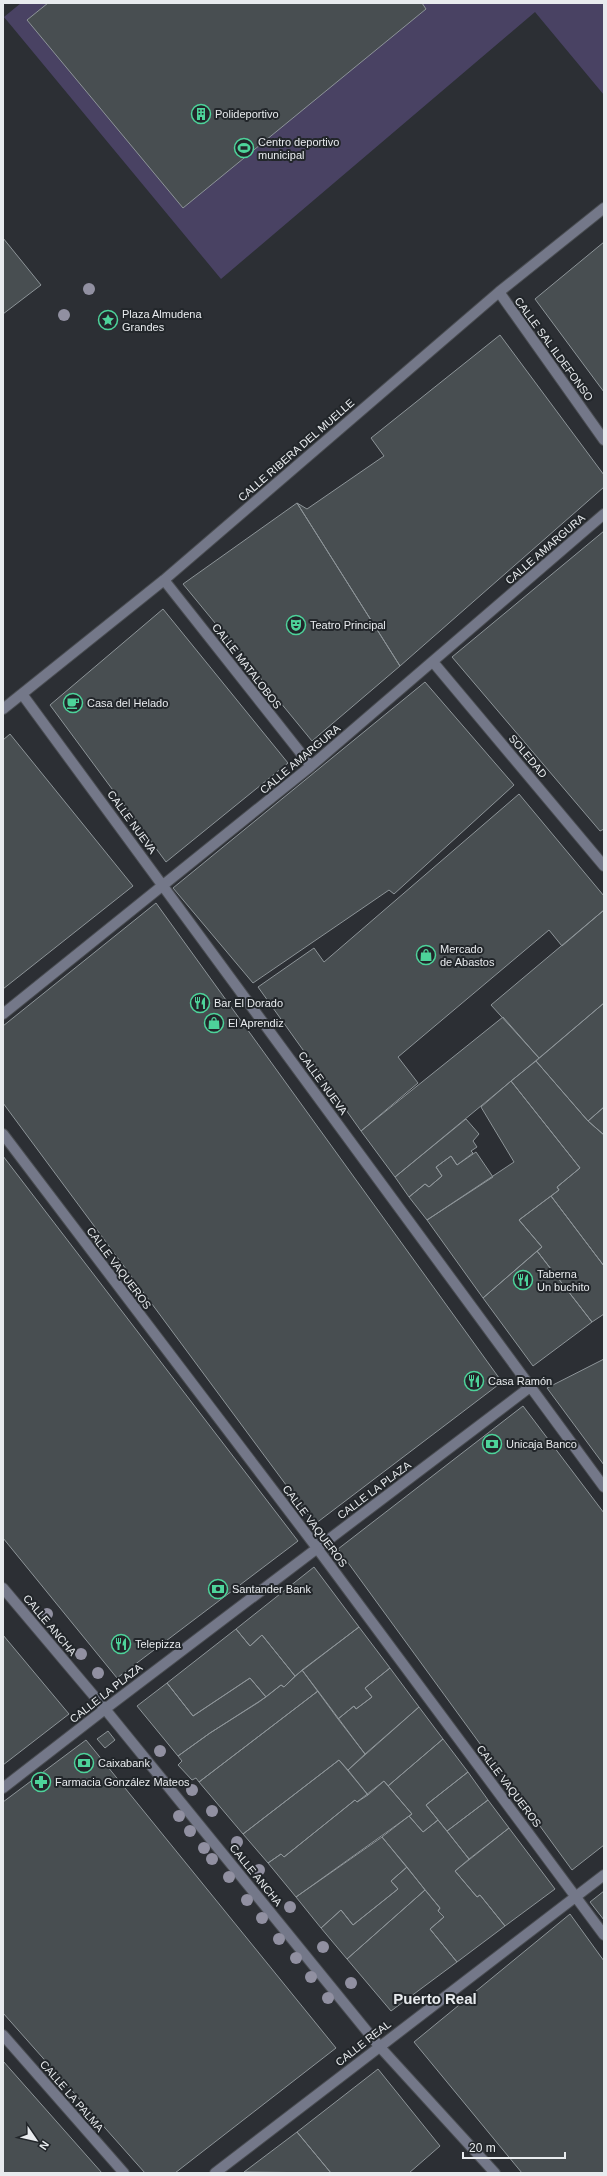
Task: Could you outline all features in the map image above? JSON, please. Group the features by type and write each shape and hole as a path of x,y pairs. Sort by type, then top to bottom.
{"street":[{"name":"CALLE RIBERA DEL MUELLE","path":"3,709 164,580 499,292 604,208"},
{"name":"CALLE SAL ILDEFONSO","path":"499,292 604,440"},
{"name":"CALLE AMARGURA","path":"3,1014 311,766 604,514"},
{"name":"CALLE MATALOBOS","path":"164,580 311,766"},
{"name":"SOLEDAD","path":"433,662 602,861"},
{"name":"CALLE NUEVA","path":"22,694 604,1487"},
{"name":"CALLE VAQUEROS","path":"3,1134 317,1548 576,1896 604,1936"},
{"name":"CALLE LA PLAZA","path":"3,1788 530,1387"},
{"name":"CALLE ANCHA","path":"3,1588 105,1709 379,2046 494,2173"},
{"name":"CALLE REAL","path":"215,2173 604,1875"},
{"name":"CALLE LA PALMA","path":"3,2035 124,2173"}],"shaded area":[{"name":"Centro deportivo municipal","path":"21,3 604,3 604,95 535,12 221,279 4,17"}],"building":[{"name":"Polideportivo","path":"48,3 422,3 426,9 183,208 27,20"},
{"path":"3,238 41,285 3,314"},
{"path":"604,242 604,392 535,299"},
{"path":"500,335 604,475 604,487 400,666 297,503 307,509 384,456 371,438"},
{"name":"Teatro Principal","path":"297,503 400,666 312,741 183,584"},
{"path":"604,531 604,829 600,831 452,657"},
{"path":"163,609 288,763 166,862 50,705"},
{"path":"425,682 514,785 394,894 389,890 253,983 173,888"},
{"path":"10,734 133,886 3,989 3,740"},
{"name":"Mercado de Abastos","path":"519,794 604,896 604,910 562,946 549,930 398,1057 418,1083 361,1131 258,987 314,948 324,962"},
{"path":"156,903 502,1382 315,1524 3,1103 3,1026"},
{"path":"604,910 604,1003 539,1058 491,1005"},
{"path":"604,1003 604,1107 588,1121 536,1061"},
{"path":"503,1017 539,1058 395,1177 361,1131"},
{"path":"536,1061 588,1121 604,1135 604,1266 551,1196 559,1190 557,1187 580,1168 511,1081"},
{"path":"511,1081 580,1168 557,1187 559,1190 519,1220 542,1247 483,1298 427,1220 514,1162 481,1107"},
{"path":"604,1107 604,1135 588,1121"},
{"path":"466,1119 479,1134 473,1141 477,1147 471,1151 473,1153 457,1165 451,1156 436,1167 442,1176 429,1187 425,1184 409,1197 395,1177"},
{"path":"476,1152 493,1177 427,1220 409,1197 425,1184 429,1187 442,1176 436,1167 451,1156 457,1165"},
{"path":"3,1156 298,1541 117,1678 3,1538"},
{"path":"551,1196 604,1266 604,1314 592,1322 537,1251 542,1247 519,1220"},
{"path":"537,1251 592,1322 533,1366 483,1298"},
{"path":"604,1359 604,1465 547,1388"},
{"path":"523,1406 604,1513 604,1845 572,1870 338,1549"},
{"path":"314,1567 359,1627 295,1676 262,1635 250,1646 236,1629"},
{"path":"359,1627 390,1668 365,1688 372,1697 356,1709 354,1706 338,1719 302,1670"},
{"path":"236,1629 250,1646 262,1635 295,1676 284,1687 281,1685 266,1697 250,1678 193,1716 167,1683"},
{"path":"3,1635 69,1714 3,1765"},
{"path":"390,1668 419,1707 365,1754 338,1719 354,1706 356,1709 372,1697 365,1688"},
{"path":"302,1670 318,1691 199,1782 196,1778 192,1780 178,1765 182,1761 178,1756 210,1733 259,1702 281,1685 284,1687"},
{"path":"250,1678 266,1697 210,1733 178,1756 137,1706 167,1683 193,1716"},
{"path":"318,1691 365,1754 348,1770 339,1760 243,1834 199,1782"},
{"path":"419,1707 443,1739 388,1786 384,1781 368,1795 348,1770"},
{"path":"108,1731 115,1740 105,1748 97,1739"},
{"path":"443,1739 468,1772 426,1805 438,1820 423,1832 409,1816 412,1814 388,1786"},
{"path":"86,1740 336,2048 175,2173 145,2173 3,2013 3,1802"},
{"path":"339,1760 368,1795 357,1802 355,1800 284,1857 281,1854 268,1863 243,1834"},
{"path":"468,1772 488,1800 447,1831 426,1805"},
{"path":"384,1781 412,1814 296,1897 268,1863 281,1854 284,1857 355,1800 357,1802"},
{"path":"488,1800 509,1828 469,1859 447,1831"},
{"path":"409,1816 423,1832 438,1820 469,1859 455,1871 477,1897 480,1895 505,1926 457,1962 430,1929 444,1917 438,1911 440,1908 382,1837"},
{"path":"509,1828 555,1889 505,1926 480,1895 477,1897 455,1871"},
{"path":"382,1837 407,1867 391,1881 398,1889 353,1925 341,1910 321,1928 296,1897"},
{"path":"407,1867 425,1890 347,1959 321,1928 341,1910 353,1925 398,1889 391,1881"},
{"path":"425,1890 440,1908 438,1911 444,1917 430,1929 457,1962 391,2011 347,1959"},
{"path":"604,1891 604,1920 590,1902"},
{"path":"570,1914 604,1961 604,2173 522,2173 414,2042"},
{"path":"3,2061 102,2173 3,2173"},
{"path":"378,2069 440,2146 409,2173 331,2173 297,2132"},
{"path":"297,2132 331,2173 244,2172"}],"place":[{"name":"Polideportivo","path":"201,114"},
{"name":"Centro deportivo municipal","path":"244,148"},
{"name":"Plaza Almudena Grandes","path":"108,320"},
{"name":"Teatro Principal","path":"296,625"},
{"name":"Casa del Helado","path":"73,703"},
{"name":"Mercado de Abastos","path":"426,955"},
{"name":"Bar El Dorado","path":"200,1003"},
{"name":"El Aprendiz","path":"214,1023"},
{"name":"Taberna Un buchito","path":"523,1280"},
{"name":"Casa Ramón","path":"474,1381"},
{"name":"Unicaja Banco","path":"492,1444"},
{"name":"Santander Bank","path":"218,1589"},
{"name":"Telepizza","path":"121,1644"},
{"name":"Caixabank","path":"84,1763"},
{"name":"Farmacia González Mateos","path":"41,1782"}],"district":[{"name":"Puerto Real","path":"435,1999"}]}
